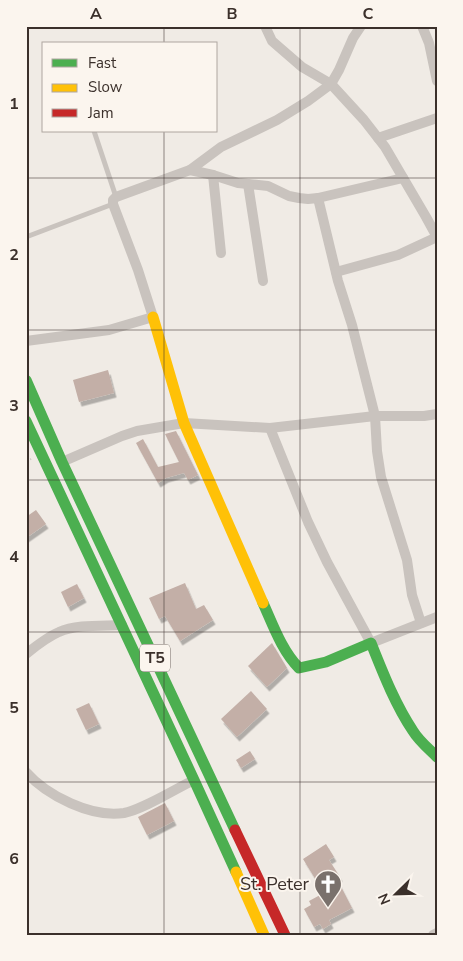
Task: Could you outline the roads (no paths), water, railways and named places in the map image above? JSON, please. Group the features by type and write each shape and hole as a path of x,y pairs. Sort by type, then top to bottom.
{"main road":[{"path":"153,317 184,423 285,650 299,668 371,643 385,677 414,733 437,757"},
{"name":"T5","path":"26,380 62,462 285,935"},
{"name":"T5","path":"26,421 194,780 264,935"}],"street":[{"path":"265,26 272,41 302,66 331,84 364,120 384,146 437,237 398,255 336,272"},
{"path":"26,342 109,330 153,317 114,201 190,170 221,147 277,120 308,101 331,84 353,38 361,26"},
{"path":"422,26 429,43 437,81"},
{"path":"378,138 437,118"},
{"path":"190,170 238,183 268,186 289,196 308,199 403,178"},
{"path":"213,175 222,253"},
{"path":"248,184 263,281"},
{"path":"318,198 375,416 381,477 407,560 412,595 422,623"},
{"path":"62,462 137,431 184,423 270,428 375,416 424,416 437,414"},
{"path":"270,428 308,522 327,562 371,643 437,617"},
{"path":"26,654 60,631 75,628 122,625"},
{"path":"26,772 46,790 66,802 81,808 114,814 137,809 194,780"}],"lane":[{"path":"26,236 114,201 94,132"}],"place":[{"name":"St. Peter","path":"328,908"}]}
